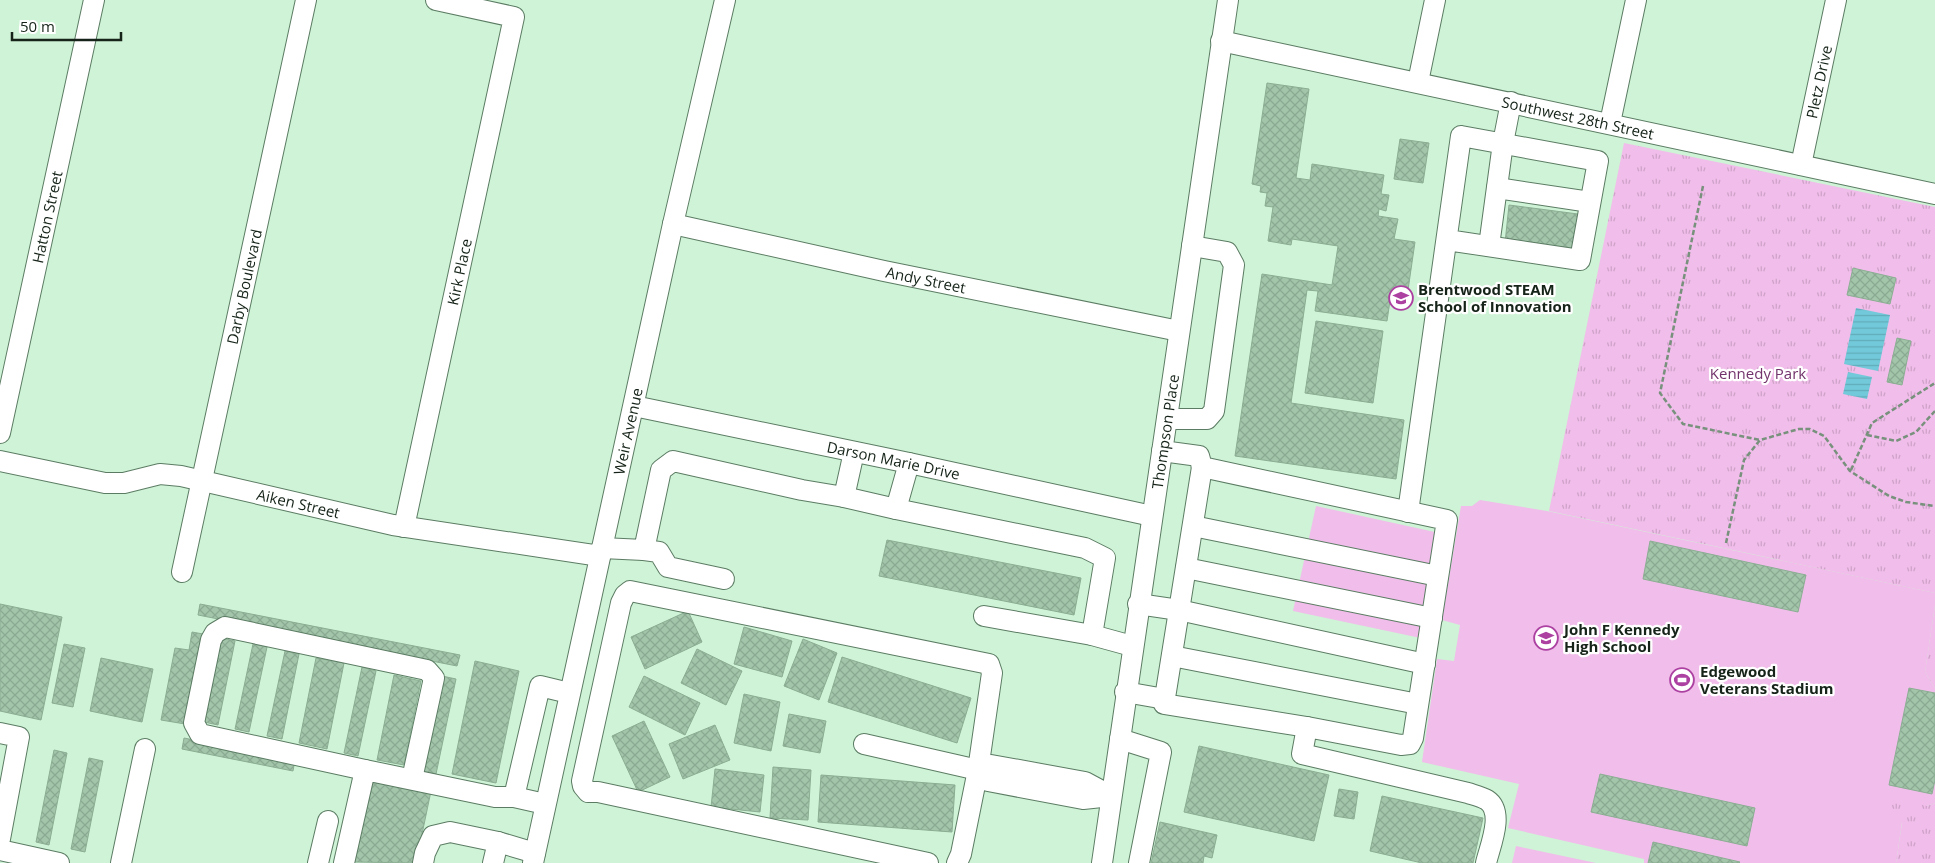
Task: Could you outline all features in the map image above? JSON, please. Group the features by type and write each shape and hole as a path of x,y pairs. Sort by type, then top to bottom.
{"street":[{"name":"Hatton Street","path":"0,433 94,0"},
{"name":"Darby Boulevard","path":"182,572 306,0"},
{"name":"Kirk Place","path":"404,526 514,17 436,0"},
{"name":"Weir Avenue","path":"534,858 673,224 725,0"},
{"name":"Thompson Place","path":"1102,863 1138,604 1228,0"},
{"path":"1418,82 1435,0"},
{"path":"1610,124 1636,0"},
{"name":"Pletz Drive","path":"1801,165 1836,0"},
{"name":"Southwest 28th Street","path":"1221,41 1935,194"},
{"path":"1489,246 1503,144 1511,102"},
{"path":"1408,512 1461,136 1598,161 1580,260 1447,240"},
{"path":"1497,188 1590,202"},
{"name":"Andy Street","path":"673,224 884,271 1179,331"},
{"path":"1167,419 1207,419 1214,410 1234,265 1227,252 1192,246"},
{"name":"Darson Marie Drive","path":"634,406 1152,516"},
{"path":"1162,451 1199,456 1202,467 1164,701"},
{"path":"844,497 854,452"},
{"name":"Aiken Street","path":"0,461 105,483 124,484 160,474 181,476 404,526 601,552 644,550"},
{"path":"724,579 668,567 659,552 644,550 660,470 673,461 802,490 844,497 1085,548 1105,558 1092,635"},
{"path":"896,508 909,463"},
{"path":"1126,692 1164,701 1401,745 1410,744 1413,738 1447,520 1202,467"},
{"path":"1193,526 1438,576"},
{"path":"1186,568 1432,618"},
{"path":"928,863 598,792 588,792 583,786 582,781 621,603 625,595 630,591 989,664 992,672 978,770 961,854 957,863"},
{"path":"1138,604 1179,610 1425,664"},
{"path":"984,616 1092,635 1132,646"},
{"path":"412,779 434,678 427,670 225,628 215,633 211,640 194,723 200,734 495,797 514,796 545,804"},
{"path":"1172,656 1418,704"},
{"path":"514,796 540,686 569,693"},
{"path":"1307,727 1302,754 1468,793 1487,800 1495,809 1496,821 1486,863"},
{"path":"0,733 19,737 0,839"},
{"path":"1120,739 1161,752 1140,863"},
{"path":"864,744 978,770 991,765 1085,782 1111,796"},
{"path":"120,863 145,749"},
{"path":"344,863 365,770"},
{"path":"318,863 328,821"},
{"path":"423,863 425,853 433,836 450,832 498,842 534,858"},
{"path":"493,863 498,842"},
{"path":"0,850 59,863"}],"path":[{"path":"1703,186 1660,393 1683,424 1760,440 1799,429 1810,429 1824,436 1850,471 1889,496 1906,502 1935,506"},
{"path":"1850,471 1872,423 1935,383"},
{"path":"1867,435 1896,441 1916,432 1935,411"},
{"path":"1726,543 1744,460 1760,440"}],"green space":[{"name":"Kennedy Park","path":"1624,143 1935,207 1935,593 1549,511"},
{"name":"Edgewood Veterans Stadium","path":"1480,500 1547,511 1935,593 1935,605 1925,672 1935,688 1935,803 1902,822 1896,863 1644,863 1644,859 1508,828 1519,784 1422,762 1437,659 1454,661 1460,625 1442,620 1461,506 1472,506"},
{"path":"1316,506 1453,536 1430,640 1293,611"},
{"path":"1935,605 1935,688 1925,672"},
{"path":"1893,799 1927,806 1935,803 1935,863 1896,863 1902,823 1888,819"},
{"path":"1516,846 1596,863 1512,863"}],"water":[{"path":"1856,308 1890,315 1878,371 1844,364"},
{"path":"1848,372 1872,377 1867,399 1843,394"}],"building":[{"path":"1267,83 1309,89 1296,178 1310,180 1312,164 1384,175 1381,194 1389,195 1386,211 1379,209 1378,216 1398,219 1394,239 1415,242 1407,297 1391,294 1387,321 1315,311 1318,291 1307,290 1291,403 1404,420 1396,479 1235,456 1262,274 1332,285 1338,246 1292,239 1291,245 1268,241 1273,207 1265,206 1267,193 1260,192 1261,186 1252,184"},
{"path":"1400,139 1429,143 1423,183 1394,179"},
{"path":"1509,205 1578,214 1573,251 1505,243"},
{"path":"1853,268 1896,278 1890,304 1847,295"},
{"path":"1316,321 1383,331 1373,403 1305,393"},
{"path":"1897,338 1911,341 1902,385 1887,382"},
{"path":"887,540 1081,578 1074,615 879,576"},
{"path":"1650,541 1806,575 1798,612 1643,579"},
{"path":"0,604 62,617 41,720 0,711"},
{"path":"200,604 460,655 457,666 198,615"},
{"path":"688,611 702,642 645,669 631,637"},
{"path":"744,627 792,641 782,677 734,664"},
{"path":"192,632 203,634 185,724 161,720 175,648 189,650"},
{"path":"221,638 235,641 218,725 204,722"},
{"path":"803,639 837,653 819,700 784,686"},
{"path":"64,644 85,648 73,707 52,703"},
{"path":"253,644 267,647 249,732 235,729"},
{"path":"697,649 742,671 726,705 681,683"},
{"path":"285,651 299,654 282,739 267,736"},
{"path":"842,657 971,698 957,743 828,702"},
{"path":"101,658 153,669 142,722 90,711"},
{"path":"316,658 344,663 327,749 299,743"},
{"path":"475,661 519,671 496,783 452,774"},
{"path":"362,667 376,671 358,756 344,753"},
{"path":"394,675 421,681 404,765 377,760"},
{"path":"442,676 456,679 436,774 422,771"},
{"path":"644,676 700,703 685,735 629,707"},
{"path":"1909,688 1935,693 1935,780 1932,794 1889,785"},
{"path":"744,694 780,702 771,751 734,743"},
{"path":"789,714 826,721 820,753 783,746"},
{"path":"644,721 670,777 638,792 612,736"},
{"path":"715,725 730,760 683,779 669,744"},
{"path":"184,738 295,760 293,771 182,749"},
{"path":"1199,746 1329,775 1314,841 1184,812"},
{"path":"54,750 67,753 49,845 36,842"},
{"path":"89,758 103,761 85,852 71,849"},
{"path":"773,767 811,770 808,820 770,818"},
{"path":"715,769 764,775 760,812 711,807"},
{"path":"1600,774 1755,808 1747,846 1591,812"},
{"path":"821,775 955,785 952,832 818,822"},
{"path":"371,779 431,791 416,863 354,862"},
{"path":"1339,789 1358,792 1354,819 1334,816"},
{"path":"1382,796 1483,818 1473,863 1422,863 1370,851"},
{"path":"1160,822 1217,835 1212,858 1204,856 1203,863 1151,863"},
{"path":"1653,842 1740,862 1648,863"}],"place":[{"name":"Brentwood STEAM School of Innovation","path":"1401,298"},
{"name":"John F Kennedy High School","path":"1546,638"},
{"name":"Edgewood Veterans Stadium","path":"1682,680"}]}
